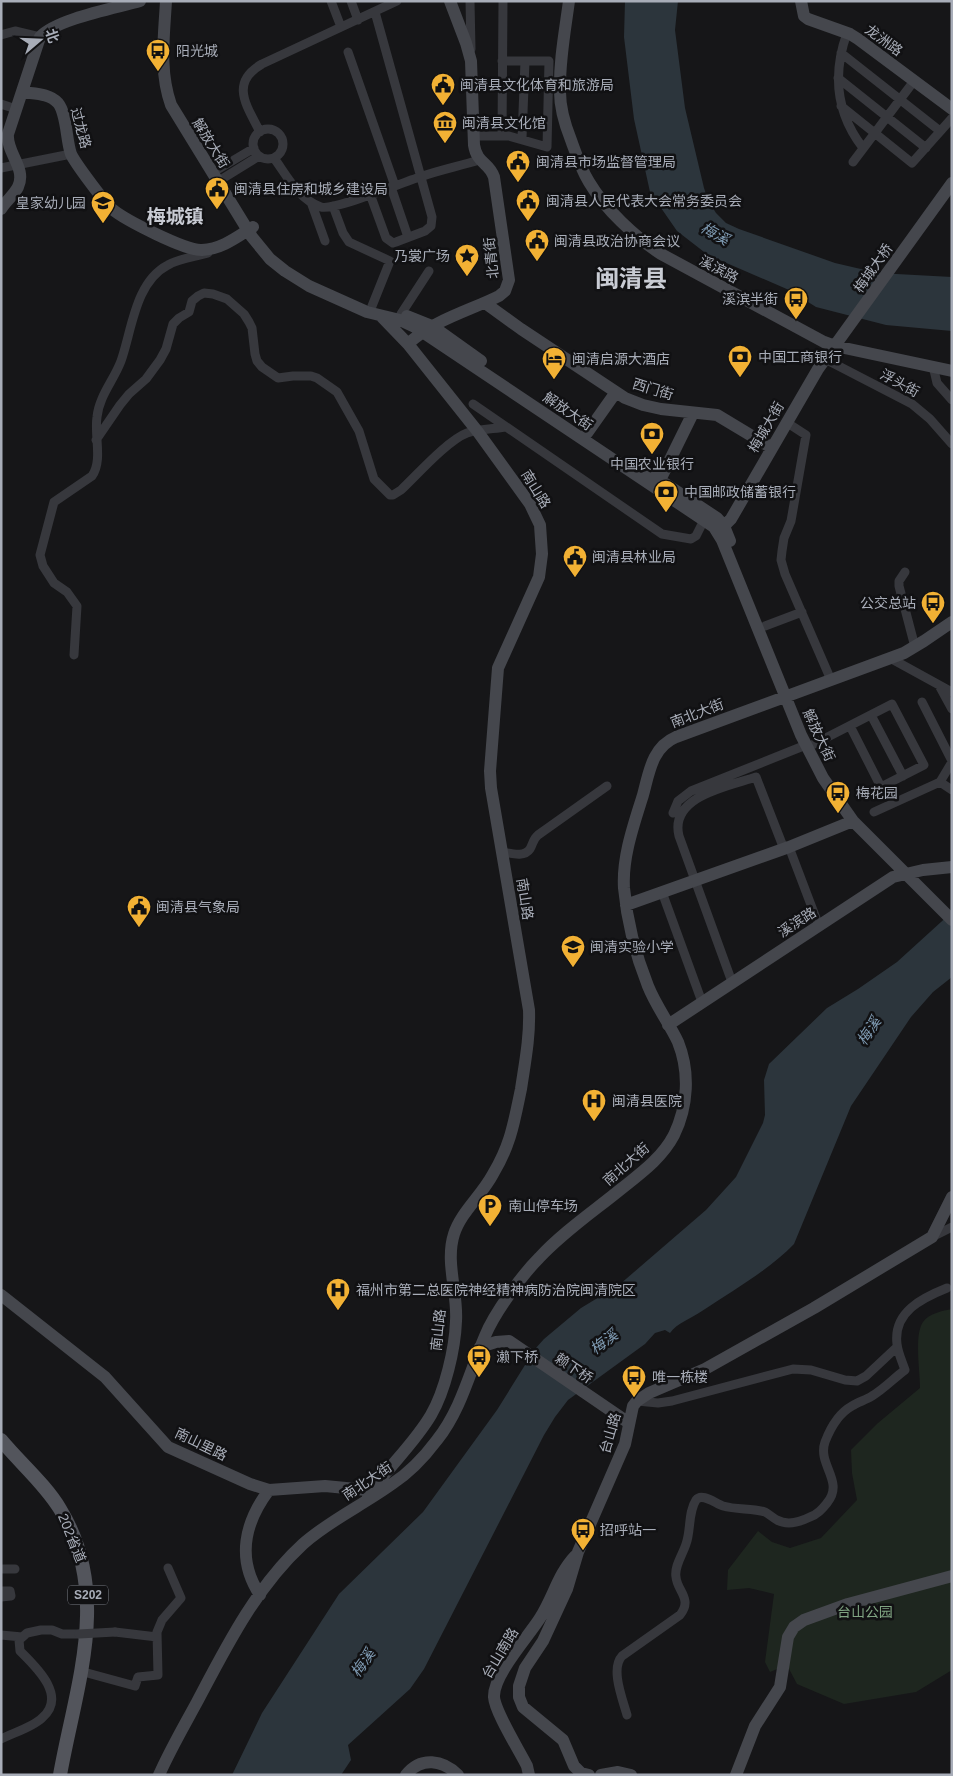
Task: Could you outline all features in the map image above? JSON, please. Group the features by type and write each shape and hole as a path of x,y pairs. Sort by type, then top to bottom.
{"main road":[{"name":"202省道","path":"1,1440 53,1498 69,1525 84,1566 88,1594 86,1637 60,1775"}],"street":[{"path":"1,209 19,185 21,174 7,140 40,37 59,24 140,1"},
{"name":"解放大街","path":"166,1 163,68 167,95 176,115 270,258 291,276 367,312 428,329 705,520 720,528 765,626 789,695"},
{"name":"解放大街","path":"172,1 170,65 175,94 188,124 251,229 274,254 299,272 372,306 401,314 428,329 717,518 722,540 829,789 853,821 909,873"},
{"path":"331,1 341,27"},
{"path":"351,1 358,20"},
{"path":"260,132 243,92 244,83 249,74 262,64 398,1"},
{"name":"北青街","path":"408,344 428,329 485,303 505,291 510,274 494,177 490,169 479,160 475,151 472,69 466,43 450,1"},
{"path":"470,1 472,69"},
{"path":"502,135 503,1"},
{"name":"溪滨路","path":"569,1 560,69 560,103 568,133 589,182 602,200 639,238 661,254 824,342 839,341 945,369"},
{"name":"龙洲路","path":"801,1 804,16 808,20 847,33 858,39 952,109"},
{"path":"370,194 386,238 389,241 396,242 429,229 432,221 376,12"},
{"path":"1,35 15,31 40,37"},
{"path":"847,33 841,53 838,78 841,106 851,130 863,148"},
{"path":"348,52 408,237"},
{"path":"841,53 940,131"},
{"path":"473,136 502,135 522,138 547,147 549,61 502,61"},
{"path":"522,138 525,61"},
{"path":"838,78 926,148"},
{"path":"853,162 914,81"},
{"name":"过龙路","path":"22,92 49,96 60,106 71,154 109,206 123,216 161,236 189,248 201,250 223,246 251,229"},
{"path":"1,104 16,109"},
{"path":"841,106 912,163 952,118"},
{"path":"272,129 283,140 283,149 274,158 268,159 259,156 254,148 254,138 260,132 272,129"},
{"path":"220,175 254,148"},
{"path":"1,168 71,154"},
{"path":"220,175 259,156"},
{"path":"274,158 301,195 325,208 421,176 479,160"},
{"name":"梅城大桥","path":"839,341 952,183"},
{"path":"312,202 325,241"},
{"path":"333,206 343,233 349,242 390,260 372,306"},
{"path":"74,655 76,606 67,592 54,583 43,566 40,555 54,502 95,472 98,458 96,440 98,412 120,362 144,288 154,275 168,265 213,252 223,246"},
{"path":"401,314 429,270"},
{"path":"96,440 120,405 129,394 146,380 160,360 166,349 174,324 179,318 189,312 192,301 204,293 214,294 227,299 244,314 252,328 257,360 273,376 278,378 311,376 337,392 359,431 374,479 390,495 401,490 460,436 470,432 506,427"},
{"name":"西门街","path":"485,303 616,392 643,405 677,412 717,415 772,448"},
{"name":"南山路","path":"362,1504 376,1491 427,1422 441,1394 456,1327 451,1250 454,1232 499,1164 509,1142 516,1117 528,1044 529,1010 490,776 497,675 503,655 539,577 542,562 540,525 533,509 478,432 408,344 382,317"},
{"name":"梅城大街","path":"720,528 731,518 786,422 839,341"},
{"name":"浮头街","path":"825,360 912,404 930,419 952,444"},
{"path":"945,369 937,383 952,400"},
{"path":"587,433 616,392"},
{"path":"472,404 662,534 691,539 696,536 701,526"},
{"path":"660,480 693,413"},
{"path":"786,422 806,435 792,521 784,538 781,560 785,574 831,680"},
{"path":"905,572 899,580 899,586 915,647"},
{"path":"765,626 802,612"},
{"name":"南北大街","path":"376,1491 402,1477 445,1429 457,1407 480,1347 494,1319 539,1258 663,1152 673,1138 679,1123 684,1105 686,1080 681,1052 655,1003 642,971 632,937 626,905 624,878 627,854 651,766 658,750 669,740 890,658 915,647 952,622"},
{"path":"890,658 952,692"},
{"path":"940,686 952,709"},
{"path":"922,702 952,762 946,786 952,800"},
{"path":"673,813 678,801 691,791 810,745 892,704 924,765 881,787 850,726"},
{"path":"871,715 903,776"},
{"name":"解放大街","path":"810,745 835,785 854,810 933,898"},
{"path":"732,982 679,836 678,824 686,807 702,796 756,777 820,926"},
{"path":"502,852 521,854 529,851 534,838 607,786"},
{"path":"874,812 946,786"},
{"path":"626,905 786,848 853,821"},
{"name":"溪滨路","path":"668,1025 893,877 952,867"},
{"path":"662,892 702,1002"},
{"path":"933,898 952,913"},
{"path":"933,898 952,920"},
{"path":"932,1237 952,1197"},
{"path":"932,1237 952,1227"},
{"name":"台山路","path":"589,1775 577,1770 563,1740 523,1707 519,1697 518,1686 525,1668 543,1641 559,1609 578,1552 622,1452 633,1406 649,1393 715,1364 835,1296 932,1237"},
{"path":"627,1715 619,1687 617,1663 622,1656 680,1615 684,1610 684,1594 677,1580 676,1572 686,1545 692,1513 697,1500 704,1497 725,1507 765,1512 781,1522 787,1523 804,1520 821,1511 834,1493 834,1484 826,1463 824,1449 831,1429 847,1409 872,1396 905,1370 896,1342 898,1327 905,1313 929,1295 947,1288"},
{"name":"南山里路","path":"1,1295 105,1377 168,1447 250,1484 269,1490 325,1486 376,1491"},
{"path":"494,1319 512,1344"},
{"path":"480,1347 496,1342 512,1344"},
{"name":"赖下桥","path":"512,1344 629,1423"},
{"path":"637,1401 658,1403 672,1401 793,1369 811,1370 857,1381 866,1376 898,1347"},
{"path":"260,1594 250,1578 245,1550 251,1523 269,1490"},
{"name":"南北大街","path":"159,1775 228,1646 260,1594 304,1543 326,1526 362,1504"},
{"name":"台山南路","path":"529,1775 496,1704 495,1690 504,1670 541,1617 561,1574 578,1552"},
{"path":"1,1569 15,1568"},
{"path":"80,1671 135,1686 138,1677 158,1675 157,1637 159,1625 182,1598 168,1568"},
{"path":"736,1775 754,1726 780,1686 788,1637 794,1627 804,1620 848,1604 952,1576"},
{"path":"1,1591 10,1591 11,1593 9,1597 1,1597"},
{"path":"1,1739 41,1719 50,1708 52,1700 49,1688 41,1673 20,1651 19,1640 22,1637 33,1631 47,1630 62,1634 114,1632 157,1637"},
{"path":"1,1635 22,1637"},
{"path":"406,1775 422,1763 436,1763 447,1765 458,1775"},
{"path":"600,1775 618,1772 631,1775"}],"green space":[{"name":"台山公园","path":"952,1309 952,1670 916,1692 844,1704 797,1684 787,1665 770,1672 765,1662 774,1594 749,1588 727,1590 728,1570 758,1531 772,1542 790,1548 821,1538 857,1500 852,1473 851,1450 878,1423 920,1388 918,1344 920,1328 929,1316"}],"water":[{"name":"梅溪","path":"625,1 678,1 675,30 685,108 704,188 708,200 716,213 726,223 739,229 835,263 878,273 952,277 952,331 886,325 816,307 789,290 708,255 677,231 650,192 634,119 624,37"},
{"name":"梅溪","path":"952,912 952,977 933,992 911,1017 851,1106 794,1244 762,1271 698,1314 681,1323 670,1333 665,1330 655,1333 645,1344 568,1400 544,1435 424,1669 410,1689 348,1745 351,1760 341,1775 232,1775 262,1713 339,1594 423,1512 497,1410 535,1349 581,1308 619,1285 706,1210 736,1177 763,1123 765,1115 764,1080 769,1064 827,1008 897,962"}],"place":[{"name":"阳光城","path":"158,72"},
{"name":"闽清县文化体育和旅游局","path":"443,106"},
{"name":"闽清县文化馆","path":"445,144"},
{"name":"闽清县市场监督管理局","path":"518,183"},
{"name":"闽清县住房和城乡建设局","path":"217,210"},
{"name":"闽清县人民代表大会常务委员会","path":"528,222"},
{"name":"皇家幼儿园","path":"103,224"},
{"name":"闽清县政治协商会议","path":"537,262"},
{"name":"乃裳广场","path":"467,277"},
{"name":"溪滨半街","path":"796,320"},
{"name":"中国工商银行","path":"740,378"},
{"name":"闽清启源大酒店","path":"554,380"},
{"name":"中国农业银行","path":"652,455"},
{"name":"中国邮政储蓄银行","path":"666,513"},
{"name":"闽清县林业局","path":"575,578"},
{"name":"公交总站","path":"933,624"},
{"name":"梅花园","path":"838,814"},
{"name":"闽清县气象局","path":"139,928"},
{"name":"闽清实验小学","path":"573,968"},
{"name":"闽清县医院","path":"594,1122"},
{"name":"南山停车场","path":"490,1227"},
{"name":"福州市第二总医院神经精神病防治院闽清院区","path":"338,1311"},
{"name":"濑下桥","path":"479,1378"},
{"name":"唯一栋楼","path":"634,1398"},
{"name":"招呼站一","path":"583,1551"}],"district":[{"name":"梅城镇","path":"175,216"},
{"name":"闽清县","path":"631,279"}]}
